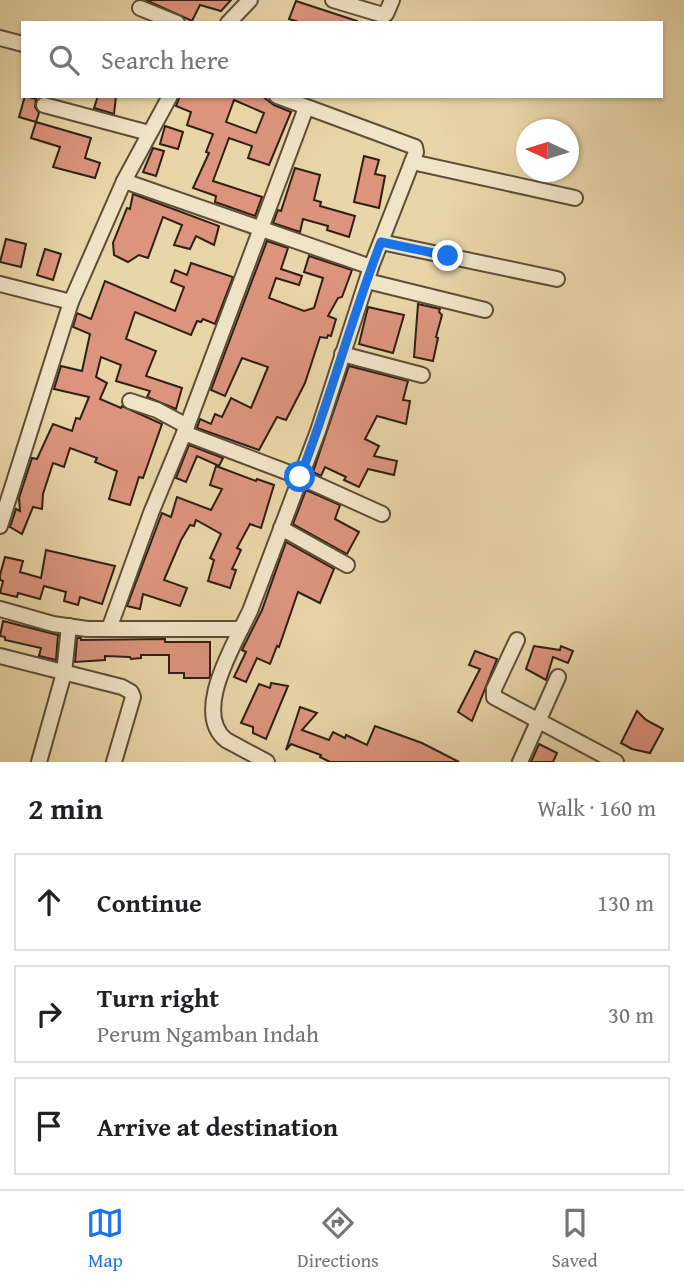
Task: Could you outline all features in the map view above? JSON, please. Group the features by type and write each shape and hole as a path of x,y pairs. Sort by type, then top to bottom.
{"street":[{"path":"230,21 250,0"},
{"path":"333,0 383,15 392,0"},
{"path":"141,8 172,21"},
{"path":"0,38 21,43"},
{"path":"0,526 71,302 124,181 169,98"},
{"path":"267,762 221,737 213,709 216,684 250,611 318,431 369,274 416,152 414,145 282,98"},
{"path":"44,105 149,133"},
{"path":"109,629 306,108"},
{"path":"412,162 575,198"},
{"path":"124,181 260,227 369,274 485,310"},
{"path":"381,242 557,279"},
{"path":"0,284 71,302"},
{"path":"342,354 422,375"},
{"path":"130,401 156,411 185,429 382,514"},
{"path":"281,528 347,565"},
{"path":"0,609 69,626 109,629 241,628"},
{"path":"38,762 64,673 69,626"},
{"path":"517,640 492,692 494,697 616,762"},
{"path":"0,656 122,687 133,694 114,762"},
{"path":"520,762 558,677"},
{"path":"580,762 587,747"}],"building":[{"path":"146,0 231,0 221,11 200,5 192,21"},
{"path":"296,1 357,21 296,21 289,19"},
{"path":"24,98 36,99 35,107 39,113 36,122 19,117"},
{"path":"97,98 116,98 114,114 94,108"},
{"path":"179,98 265,98 291,112 269,165 248,158 252,146 229,138 213,181 262,197 255,216 215,202 216,196 193,188 209,153 206,152 213,134 187,125 191,112 176,106","holes":["234,100 264,113 256,133 226,122"]},
{"path":"36,122 91,138 85,158 100,163 95,178 53,167 60,147 31,138"},
{"path":"165,126 183,132 178,149 160,144"},
{"path":"153,148 164,151 156,176 143,172"},
{"path":"364,156 379,160 375,174 385,176 379,208 354,202"},
{"path":"295,168 320,175 314,200 321,202 320,206 355,216 349,237 327,230 328,226 303,219 300,232 273,223 278,210 281,211"},
{"path":"133,194 219,226 214,245 196,236 190,249 174,245 182,225 163,217 148,258 139,255 128,262 114,255 113,243 127,208 130,209"},
{"path":"6,239 26,244 21,267 0,262"},
{"path":"267,241 288,248 281,269 302,276 299,285 276,278 269,298 304,311 314,308 323,278 304,272 309,256 352,270 342,297 338,298 328,316 336,319 331,336 320,337 305,383 286,420 277,417 259,450 197,428 200,419 211,424 215,414 222,417 231,398 251,408 268,367 242,358 225,396 211,390"},
{"path":"45,249 61,254 53,280 37,275"},
{"path":"191,263 233,277 215,324 203,319 201,322 197,321 191,335 135,312 126,339 156,351 146,376 182,388 176,409 147,397 150,391 116,381 121,365 101,357 96,377 107,383 100,399 162,424 143,478 139,477 130,505 109,499 117,471 95,462 97,458 70,448 64,467 53,463 43,494 42,509 33,507 22,534 10,527 16,509 20,511 19,498 32,458 37,459 53,424 72,431 76,418 80,419 89,397 54,389 61,366 82,371 90,334 73,327 77,313 91,319 105,281 175,311 184,287 171,282 175,270 187,275"},
{"path":"418,304 440,309 442,315 433,361 414,357"},
{"path":"368,307 404,315 393,353 359,344"},
{"path":"349,366 408,381 403,400 410,401 406,424 377,416 365,439 379,446 374,456 397,461 394,475 368,469 359,487 325,467 321,476 313,472"},
{"path":"189,445 223,458 219,466 197,456 186,482 176,478"},
{"path":"216,466 274,485 261,528 250,524 237,548 241,550 232,569 236,570 230,588 208,581 214,560 210,558 221,534 196,520 181,540 164,580 187,588 180,606 143,594 140,609 127,606 162,513 171,517 177,497 211,510 222,489 210,485"},
{"path":"306,490 340,505 335,519 359,532 347,554 293,524"},
{"path":"286,542 334,569 320,603 298,592 279,647 277,646 270,664 257,658 246,682 234,677 246,652 242,650 262,610"},
{"path":"46,550 115,566 102,604 80,597 78,605 64,601 66,592 44,586 40,599 18,593 17,597 0,593 3,581 0,580 0,575 5,557 23,561 20,572 41,578"},
{"path":"3,621 58,635 56,660 39,656 41,648 5,640 5,637 0,636"},
{"path":"77,638 210,642 210,676 184,678 184,673 169,673 169,655 141,655 141,658 131,659 105,656 105,660 75,662"},
{"path":"534,646 560,650 561,646 573,651 568,663 553,657 546,680 526,669"},
{"path":"475,651 497,659 472,721 458,712 480,669 469,665"},
{"path":"271,683 288,686 266,739 253,733 253,727 241,723 259,684 270,688"},
{"path":"300,707 317,713 302,730 329,740 333,732 367,745 375,726 422,743 459,762 330,762 320,757 321,755 291,744 286,750"},
{"path":"637,711 646,720 663,729 650,753 621,743"},
{"path":"539,744 557,753 553,762 531,762"}],"route":[{"path":"300,477 381,242 448,256"}]}
